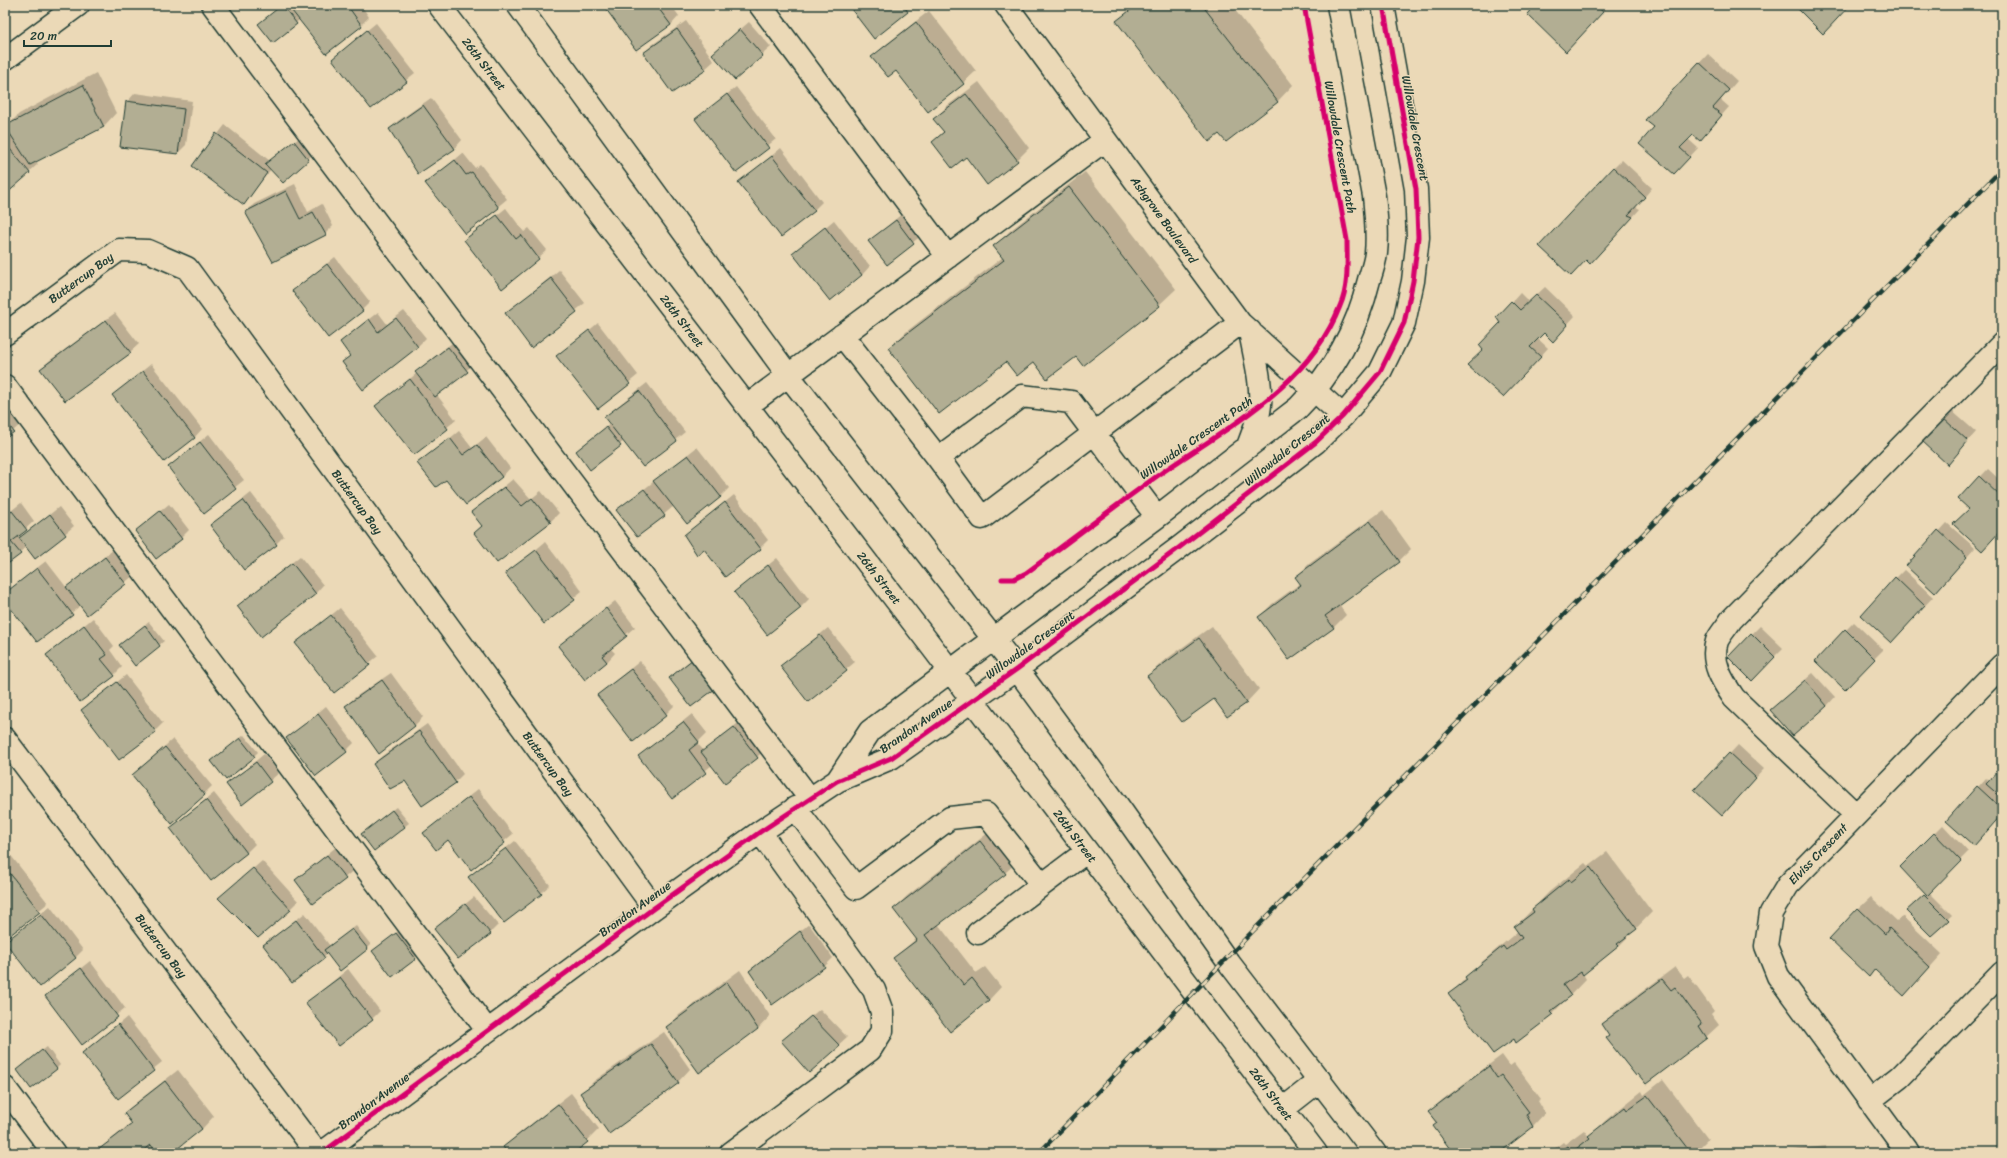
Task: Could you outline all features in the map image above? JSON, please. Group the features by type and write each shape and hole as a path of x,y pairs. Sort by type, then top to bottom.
{"street":[{"path":"5,59 78,5"},
{"path":"213,5 803,803 856,888 950,818 986,814 1042,885"},
{"name":"26th Street","path":"439,5 972,699 1086,852 1316,1153"},
{"path":"518,5 788,375 1017,669 1118,806 1226,959 1375,1153"},
{"path":"760,5 948,257"},
{"name":"Ashgrove Boulevard","path":"1006,5 1245,327 1343,416"},
{"path":"950,671 1157,517 1298,408 1316,390 1336,362 1351,335 1364,299 1376,254 1374,196 1338,5"},
{"name":"Willowdale Crescent","path":"972,699 1017,669 1180,547 1316,442 1343,416 1380,372 1404,323 1413,281 1418,237 1416,189 1383,5"},
{"path":"747,406 1105,140"},
{"name":"Buttercup Bay","path":"5,334 119,250 148,251 187,268 654,908"},
{"path":"842,335 938,458 982,518 1094,433 1245,327 1259,375 1260,405 1256,425 1248,446"},
{"path":"1856,815 1734,698 1722,681 1715,659 1717,641 1731,620 2002,344"},
{"path":"5,386 487,1030"},
{"path":"938,458 1022,396 1071,402 1157,517"},
{"name":"Elviss Crescent","path":"1908,1153 1778,976 1766,946 1771,913 1788,885 2002,665"},
{"name":"Brandon Avenue","path":"837,781 870,731 950,671"},
{"name":"Brandon Avenue","path":"322,1153 487,1030 760,832 837,781 891,758 972,699"},
{"name":"Buttercup Bay","path":"5,739 317,1153"},
{"path":"731,1153 870,1050 882,1031 882,1012 874,990 760,832"},
{"path":"978,933 1086,852"},
{"path":"1869,1100 1900,1077 2002,974"},
{"path":"1283,1109 1320,1080"},
{"path":"5,1088 54,1153"}],"building":[{"path":"282,5 297,24 273,43 258,24"},
{"path":"300,5 347,5 362,26 326,54 292,11"},
{"path":"603,5 656,5 671,25 636,50"},
{"path":"848,5 903,5 908,12 874,39"},
{"path":"1137,5 1202,5 1278,102 1226,142 1219,134 1209,142 1116,21"},
{"path":"1535,5 1595,5 1603,12 1566,52 1527,14"},
{"path":"1794,5 1850,5 1823,34"},
{"path":"916,22 964,84 928,112 896,71 888,77 871,57"},
{"path":"677,29 706,70 672,93 643,53"},
{"path":"740,29 763,56 735,80 712,54"},
{"path":"367,30 407,82 371,109 332,59"},
{"path":"1699,62 1729,90 1713,108 1722,115 1700,141 1693,135 1680,148 1690,157 1674,174 1639,144 1654,127 1645,120"},
{"path":"83,85 104,127 30,165 5,126"},
{"path":"727,94 769,148 736,173 695,119"},
{"path":"966,94 1018,161 987,185 966,157 952,168 932,142 944,132 933,119"},
{"path":"126,101 184,109 178,154 120,147"},
{"path":"423,105 455,149 418,174 389,129"},
{"path":"216,133 267,173 244,205 192,166"},
{"path":"294,141 309,160 283,183 265,164"},
{"path":"5,143 30,173 5,195"},
{"path":"772,156 815,211 781,237 738,182"},
{"path":"455,160 466,175 472,172 499,208 465,234 425,183"},
{"path":"1613,167 1645,197 1628,215 1633,217 1590,264 1586,260 1571,276 1539,246"},
{"path":"1069,187 1160,306 1083,366 1076,357 1047,379 1034,362 1017,376 1006,362 939,414 888,348 1004,260 993,246"},
{"path":"286,191 300,219 313,212 326,235 273,262 245,212"},
{"path":"497,215 516,239 521,235 539,259 502,289 464,240"},
{"path":"896,220 914,244 887,265 868,241"},
{"path":"825,227 862,275 830,301 792,253"},
{"path":"327,264 363,311 328,338 292,291"},
{"path":"551,278 577,312 531,348 505,313"},
{"path":"1536,295 1568,325 1553,342 1544,333 1530,347 1541,357 1503,397 1467,365 1483,350 1479,345 1500,323 1496,317 1511,301 1520,310"},
{"path":"396,318 418,347 363,390 342,362 350,356 340,342 369,319 378,332"},
{"path":"106,320 131,353 65,401 40,369"},
{"path":"589,330 630,384 598,409 556,356"},
{"path":"448,347 468,372 435,397 415,372"},
{"path":"143,371 195,438 164,462 112,395"},
{"path":"410,379 448,429 414,455 375,406"},
{"path":"639,391 677,441 643,467 604,417"},
{"path":"1942,417 1968,441 1948,465 1922,441"},
{"path":"5,420 14,432 5,439"},
{"path":"606,427 621,446 590,470 576,451"},
{"path":"450,438 463,455 477,445 502,477 466,505 446,480 436,487 417,463"},
{"path":"200,442 236,489 204,514 168,467"},
{"path":"688,455 721,497 687,524 653,481"},
{"path":"1979,476 2002,498 2002,529 1982,551 1953,524 1969,509 1958,499"},
{"path":"504,487 522,506 532,498 551,522 497,563 474,533 482,526 471,512"},
{"path":"644,489 665,516 637,537 616,510"},
{"path":"243,500 277,545 244,570 210,525"},
{"path":"725,502 761,549 725,577 704,549 697,555 684,535"},
{"path":"12,511 27,530 11,542 21,554 5,566 5,516"},
{"path":"160,511 182,539 156,559 135,531"},
{"path":"50,514 66,535 35,559 19,538"},
{"path":"1370,521 1400,562 1325,616 1334,628 1289,660 1258,617 1301,585 1295,577"},
{"path":"1938,530 1967,557 1935,593 1906,566"},
{"path":"536,550 575,600 544,624 505,573"},
{"path":"105,557 126,584 87,615 66,587"},
{"path":"292,563 316,594 261,637 237,606"},
{"path":"768,565 801,608 767,635 734,592"},
{"path":"37,568 73,615 37,642 5,601 5,593"},
{"path":"1895,577 1925,606 1891,643 1861,615"},
{"path":"606,608 627,636 602,656 607,662 585,680 558,646"},
{"path":"331,615 370,665 334,693 295,643"},
{"path":"84,625 107,655 101,659 115,676 80,702 46,655"},
{"path":"145,625 160,646 135,666 119,645"},
{"path":"1845,629 1875,659 1845,690 1815,661"},
{"path":"1751,633 1775,657 1752,681 1728,657"},
{"path":"820,635 847,671 808,702 780,666"},
{"path":"1199,638 1247,703 1227,717 1214,699 1182,722 1147,676"},
{"path":"693,659 715,689 691,707 669,678"},
{"path":"631,669 667,715 633,742 597,695"},
{"path":"382,680 415,726 379,754 345,706"},
{"path":"1805,680 1827,706 1793,736 1770,710"},
{"path":"117,682 156,732 119,760 81,710"},
{"path":"318,714 347,752 316,776 286,738"},
{"path":"683,722 699,742 689,750 706,773 672,799 638,756"},
{"path":"734,727 758,758 725,783 701,752"},
{"path":"419,731 456,783 422,806 405,781 390,789 373,764"},
{"path":"240,738 255,757 226,780 211,761"},
{"path":"165,747 205,795 172,824 132,775"},
{"path":"1729,753 1756,778 1722,816 1694,790"},
{"path":"256,762 271,782 242,805 226,784"},
{"path":"2002,767 2002,798 1986,784"},
{"path":"1977,786 2002,809 2002,814 1974,846 1946,821"},
{"path":"469,797 505,843 471,870 448,840 436,850 423,833"},
{"path":"206,800 247,853 211,881 170,828"},
{"path":"392,810 405,827 374,851 361,834"},
{"path":"1934,833 1961,861 1927,896 1900,867"},
{"path":"980,841 1006,874 925,935 964,985 972,978 989,1000 950,1032 893,958 917,940 893,909"},
{"path":"506,848 542,894 504,923 468,877"},
{"path":"327,855 346,879 313,904 295,880"},
{"path":"5,867 40,912 5,939"},
{"path":"1590,867 1637,929 1617,944 1619,946 1583,975 1581,972 1563,985 1571,996 1551,1011 1554,1014 1516,1043 1514,1039 1493,1054 1448,994 1467,980 1465,977 1503,946 1506,950 1522,938 1514,927 1534,912 1532,909 1569,879 1571,882"},
{"path":"253,868 291,910 258,938 218,898"},
{"path":"1924,895 1949,920 1931,936 1906,911"},
{"path":"465,904 491,934 458,959 434,929"},
{"path":"1858,908 1885,934 1889,928 1930,967 1904,996 1875,969 1869,977 1829,939"},
{"path":"41,914 76,958 40,987 5,942"},
{"path":"296,920 325,958 292,983 263,945"},
{"path":"352,929 368,949 340,971 324,950"},
{"path":"800,931 825,967 772,1005 749,971"},
{"path":"396,933 416,959 392,977 372,951"},
{"path":"81,968 118,1017 82,1045 45,996"},
{"path":"340,977 373,1020 339,1046 305,1003"},
{"path":"1662,979 1671,990 1675,987 1702,1024 1699,1026 1707,1038 1646,1084 1638,1074 1636,1076 1606,1038 1609,1036 1601,1024"},
{"path":"727,982 758,1029 699,1073 666,1027"},
{"path":"811,1016 840,1046 809,1073 781,1041"},
{"path":"118,1024 154,1071 118,1099 82,1053"},
{"path":"651,1044 679,1083 609,1134 580,1093"},
{"path":"42,1050 57,1069 31,1089 17,1070"},
{"path":"1489,1066 1497,1078 1501,1075 1529,1112 1526,1114 1533,1127 1499,1153 1453,1153 1433,1126 1437,1123 1428,1112"},
{"path":"165,1081 202,1129 172,1153 157,1153 151,1145 140,1153 94,1153 132,1124 124,1113"},
{"path":"1647,1096 1691,1153 1557,1153 1567,1146 1572,1152 1590,1138 1588,1136 1625,1107 1627,1110"},
{"path":"558,1104 588,1142 574,1153 560,1153 557,1149 553,1153 506,1153 507,1152 503,1147"}],"railway":[{"path":"1039,1153 1250,934 2002,169"}],"cycle path":[{"name":"Willowdale Crescent Path","path":"1002,579 1014,579 1026,573 1126,498 1238,422 1287,382 1308,360 1326,334 1340,306 1345,290 1347,274 1347,240 1304,5"},
{"path":"322,1153 654,908 760,832 837,781 891,758 1017,669 1180,547 1316,442 1343,416 1380,372 1404,323 1413,281 1418,237 1416,189 1383,5"}]}
